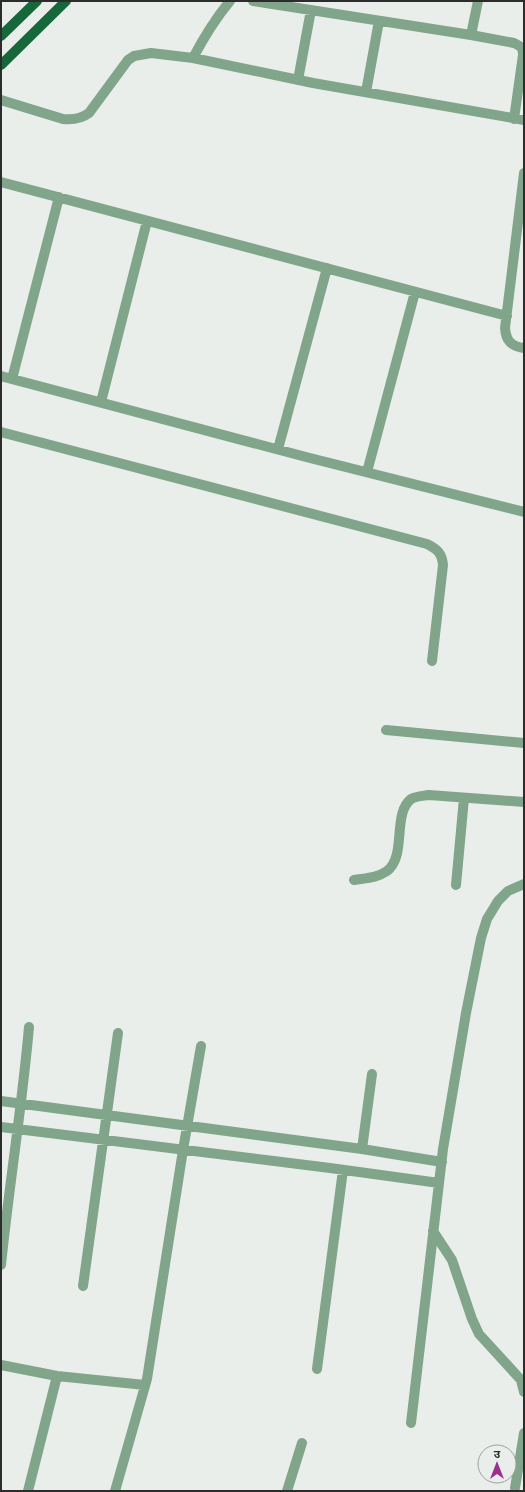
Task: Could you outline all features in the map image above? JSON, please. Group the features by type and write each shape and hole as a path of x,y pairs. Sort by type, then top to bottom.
{"main road":[{"path":"1,36 37,1"},
{"path":"1,65 66,1"}],"street":[{"path":"193,58 210,25 230,1"},
{"path":"1,100 63,119 74,120 89,113 128,60 134,56 151,53 193,58 298,80 519,119 523,50 520,46 514,43 253,1"},
{"path":"471,35 478,1"},
{"path":"298,80 311,10"},
{"path":"366,92 379,21"},
{"path":"524,173 505,328 506,336 510,343 516,347 524,348"},
{"path":"1,182 507,316"},
{"path":"12,379 59,197"},
{"path":"100,402 147,221"},
{"path":"278,449 327,268"},
{"path":"367,472 415,292"},
{"path":"1,376 524,512"},
{"path":"1,432 427,544 438,549 443,557 443,564 432,661"},
{"path":"386,730 524,743"},
{"path":"354,880 376,876 388,870 395,858 404,807 411,799 418,796 429,795 524,802"},
{"path":"456,885 464,798"},
{"path":"411,1423 442,1162 466,1013 481,938 487,919 498,901 508,891 524,884"},
{"path":"1,1265 4,1209 19,1129 30,1027"},
{"path":"83,1286 118,1033"},
{"path":"115,1491 146,1382 201,1046"},
{"path":"362,1149 372,1074"},
{"path":"1,1101 362,1149 442,1162"},
{"path":"1,1127 439,1183"},
{"path":"317,1369 343,1170"},
{"path":"433,1231 452,1260 472,1320 479,1334 521,1380 524,1392"},
{"path":"1,1365 57,1376 146,1382"},
{"path":"28,1491 57,1376"},
{"path":"515,1488 524,1433"},
{"path":"287,1491 302,1444"}]}
